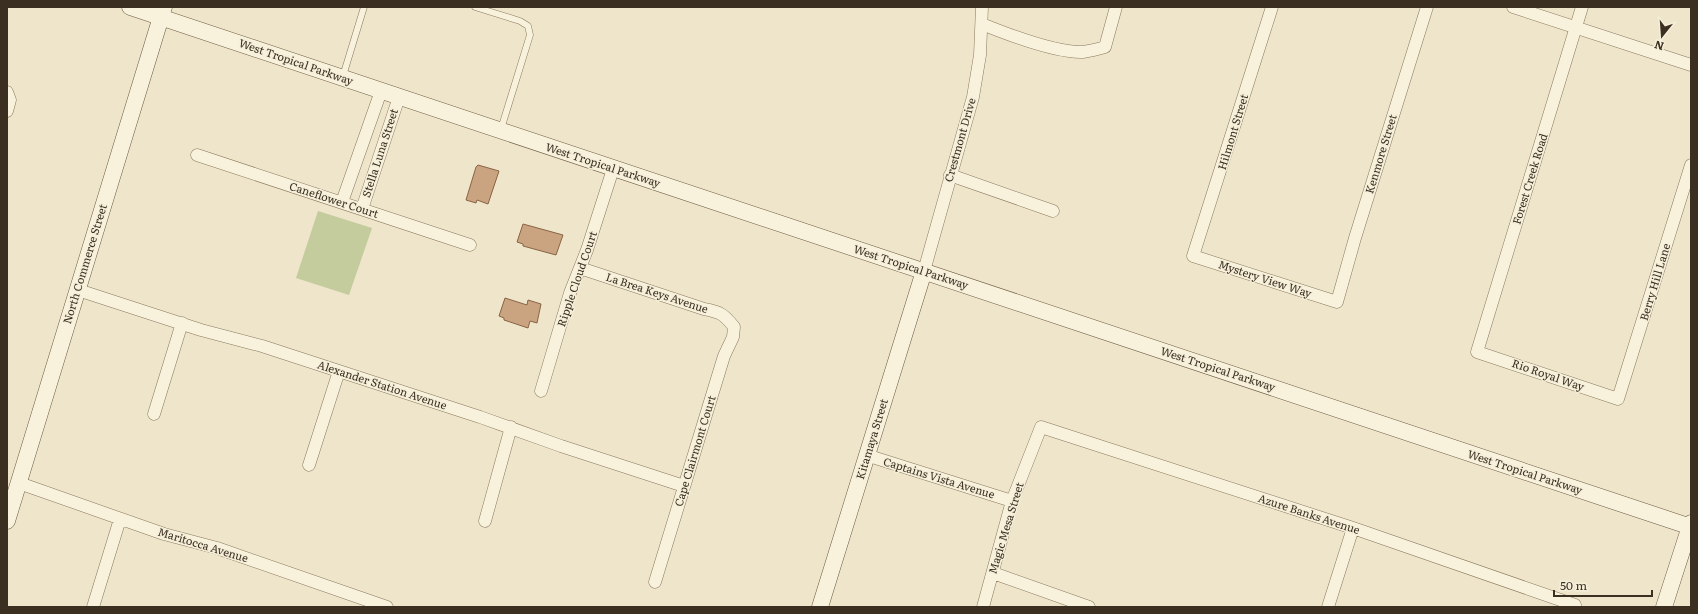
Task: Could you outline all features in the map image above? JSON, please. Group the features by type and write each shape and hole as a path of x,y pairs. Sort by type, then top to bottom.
{"main road":[{"name":"West Tropical Parkway","path":"130,7 162,12 343,78 613,169 1691,526"},
{"name":"North Commerce Street","path":"7,521 162,12"},
{"name":"Kitamaya Street","path":"820,607 924,271"},
{"path":"1664,607 1691,526"}],"street":[{"name":"Crestmont Drive","path":"924,271 973,97 980,55 982,7"},
{"path":"982,24 1010,35 1062,49 1083,52 1105,47 1116,7"},
{"name":"Hilmont Street","path":"1193,256 1220,175 1272,7"},
{"name":"Kenmore Street","path":"1337,302 1355,238 1427,7"},
{"path":"1513,7 1691,65"},
{"name":"Forest Creek Road","path":"1477,352 1582,7"},
{"name":"Stella Luna Street","path":"342,202 381,91"},
{"path":"7,92 10,100 7,111"},
{"name":"Stella Luna Street","path":"362,209 399,97"},
{"name":"Caneflower Court","path":"197,155 342,202 470,246"},
{"name":"Berry Hill Lane","path":"1618,399 1691,165"},
{"name":"Ripple Cloud Court","path":"541,390 570,293 580,268 613,169"},
{"path":"950,175 1054,210"},
{"name":"Mystery View Way","path":"1193,256 1337,302"},
{"name":"La Brea Keys Avenue","path":"580,268 698,308 720,313 730,322"},
{"name":"Alexander Station Avenue","path":"78,290 201,330 262,346 511,427 684,486"},
{"name":"Cape Clairmont Court","path":"655,582 724,356 733,337 734,327 730,322"},
{"path":"154,414 182,323"},
{"name":"Rio Royal Way","path":"1477,352 1618,399"},
{"path":"309,465 339,371"},
{"path":"485,520 511,427"},
{"name":"Magic Mesa Street","path":"983,607 1012,501 1041,427"},
{"name":"Azure Banks Avenue","path":"1041,427 1353,528 1575,605"},
{"name":"Captains Vista Avenue","path":"866,455 1012,501"},
{"name":"Maritocca Avenue","path":"19,483 164,534 217,548 387,607"},
{"path":"93,607 120,519"},
{"path":"1328,607 1353,528"},
{"path":"993,573 1089,607"}],"lane":[{"path":"343,78 364,7"},
{"path":"475,7 520,21 528,26 530,35 501,131"}],"green space":[{"path":"318,211 372,228 349,295 296,278"}],"building":[{"path":"478,165 499,171 488,204 477,200 476,203 466,200 476,167"},
{"path":"523,224 563,235 556,255 523,246 523,244 517,242"},
{"path":"505,298 527,305 528,300 541,304 537,323 530,321 528,328 504,320 504,318 499,316"}]}
